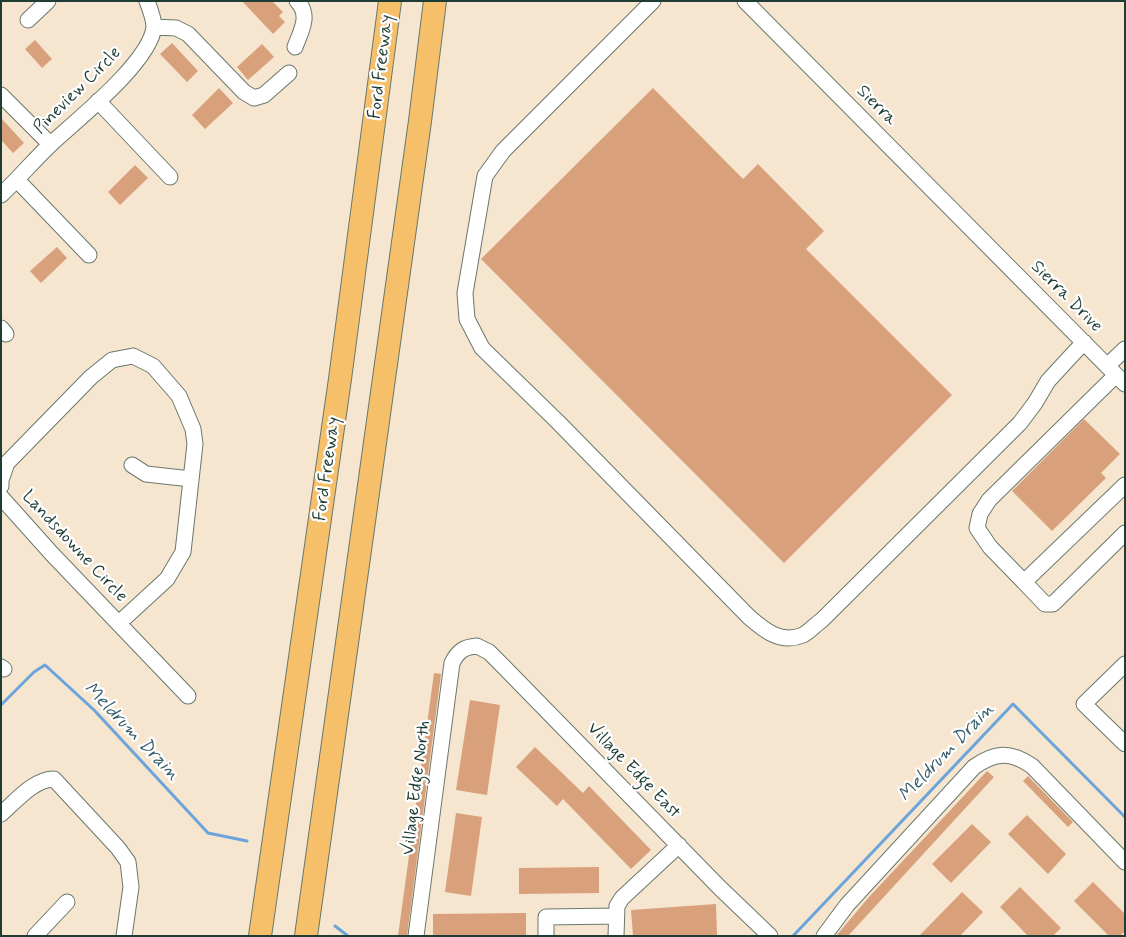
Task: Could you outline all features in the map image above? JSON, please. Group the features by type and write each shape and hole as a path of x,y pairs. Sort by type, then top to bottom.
{"highway":[{"name":"Ford Freeway","path":"260,936 340,379 390,1"},
{"path":"306,936 420,121 435,1"}],"street":[{"path":"28,20 48,1"},
{"path":"147,1 154,27 176,28 188,34 244,92 254,98 264,95 289,73"},
{"path":"295,48 306,18 297,1"},
{"path":"653,1 503,151 485,176 465,293 467,319 482,348 767,633 784,638 803,635 822,620 1020,423 1048,381 1084,342"},
{"name":"Sierra","path":"745,1 979,237"},
{"name":"Pineview Circle","path":"1,195 50,144 98,101 136,62 149,42 154,27"},
{"path":"1,95 50,144"},
{"path":"98,101 170,177"},
{"path":"17,180 89,255"},
{"name":"Sierra Drive","path":"979,237 1116,375"},
{"path":"1125,349 1116,375 989,500 980,514 977,528 990,547 1045,604 1053,604 1125,533"},
{"name":"Landsdowne Circle","path":"1,486 1,480 8,462 91,377 112,360 133,356 153,366 179,396 193,429 195,444 183,552 167,579 119,623"},
{"path":"132,465 146,474 191,479"},
{"path":"1024,582 1125,484"},
{"name":"Landsdowne Circle","path":"1,497 52,554 188,696"},
{"name":"Village Edge East","path":"462,649 477,646 489,652 770,936"},
{"name":"Village Edge North","path":"416,936 452,662 462,649"},
{"path":"1125,664 1084,704 1125,744"},
{"path":"824,936 847,905 974,767 997,755 1006,755 1023,760 1032,766 1125,862"},
{"path":"1,814 33,786 46,779 54,779 118,848 128,862 131,887 124,936"},
{"path":"616,936 617,906 622,898 679,845"},
{"path":"35,936 67,902"},
{"path":"546,936 546,917 616,916"}],"building":[{"path":"242,1 272,1 283,12 279,16 285,22 273,34"},
{"path":"35,40 52,59 42,68 25,49"},
{"path":"172,43 198,71 187,82 160,54"},
{"path":"262,44 274,57 248,80 237,67"},
{"path":"219,88 233,103 205,129 192,115"},
{"path":"653,88 743,179 758,164 824,231 806,249 952,395 784,563 481,259"},
{"path":"1,118 24,143 13,153 1,140"},
{"path":"135,165 148,178 120,205 108,192"},
{"path":"57,247 67,258 41,283 30,271"},
{"path":"1084,419 1120,454 1101,473 1106,478 1052,531 1012,491"},
{"path":"434,673 441,674 407,936 398,936"},
{"path":"470,700 500,705 487,795 456,790"},
{"path":"535,747 583,793 589,786 651,850 631,869 563,799 557,806 516,767"},
{"path":"987,771 994,777 848,936 836,936 869,897"},
{"path":"1028,776 1073,822 1068,827 1023,781"},
{"path":"456,813 482,817 471,896 445,892"},
{"path":"1027,815 1066,854 1048,874 1008,834"},
{"path":"972,824 991,842 951,883 932,864"},
{"path":"599,867 599,893 519,894 519,868"},
{"path":"1093,882 1125,914 1125,931 1120,936 1109,936 1074,901"},
{"path":"1020,887 1061,928 1053,936 1028,936 1000,907"},
{"path":"962,892 983,912 960,936 919,936"},
{"path":"716,904 717,935 633,936 631,910"},
{"path":"526,913 526,936 433,936 433,914"}],"waterway":[{"name":"Meldrum Drain","path":"1,705 34,672 45,665 94,710 208,833 247,841"},
{"name":"Meldrum Drain","path":"793,936 1013,704 1125,817"},
{"name":"Meldrum Drain","path":"335,926 348,936"}]}
